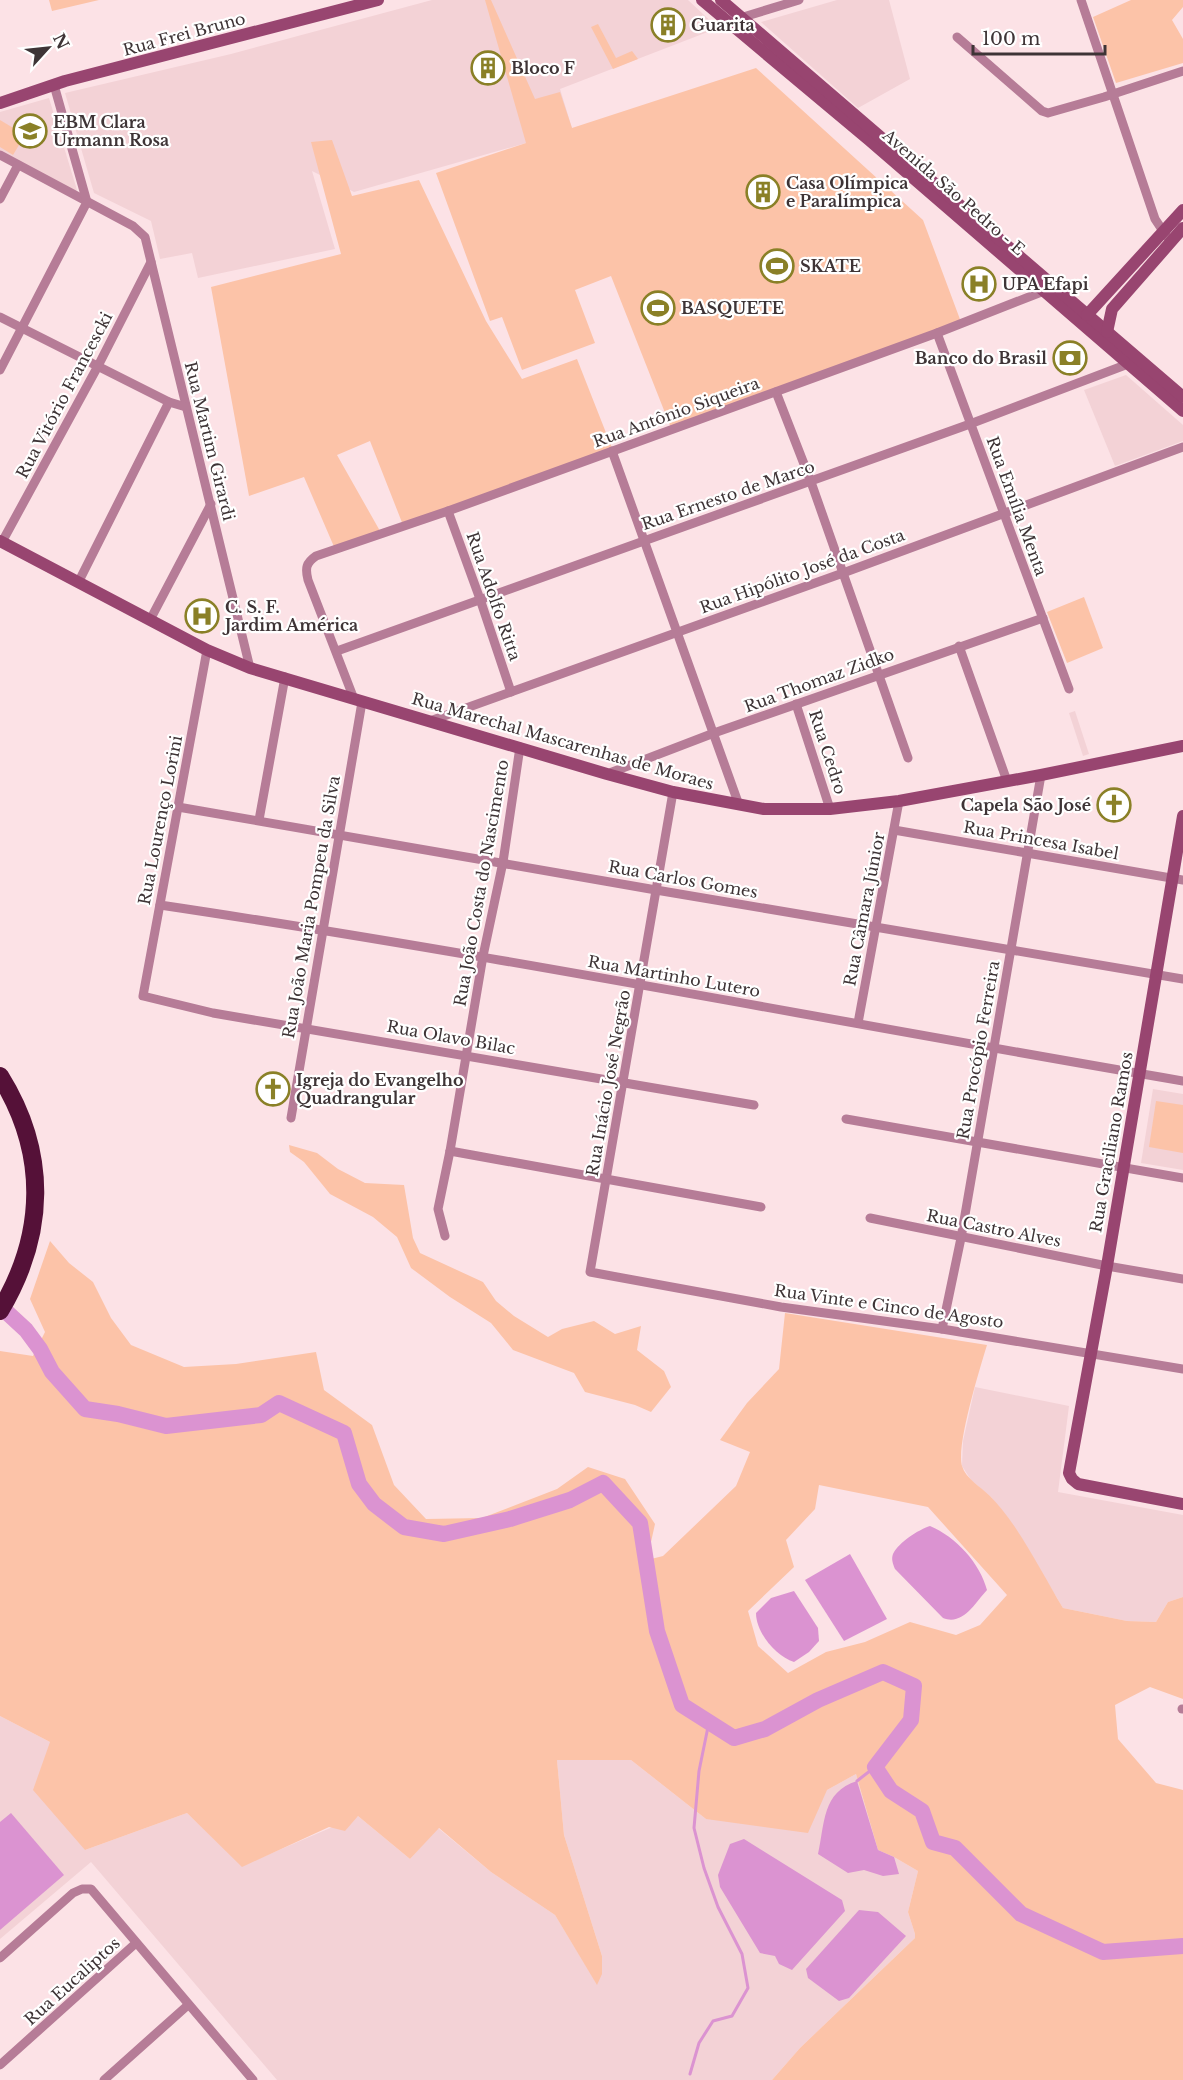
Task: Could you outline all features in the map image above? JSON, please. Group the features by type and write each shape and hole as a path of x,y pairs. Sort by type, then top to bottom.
{"highway":[{"path":"0,1076 27,1130 35,1170 37,1195 27,1251 14,1285 0,1311"}],"street":[{"name":"Rua Frei Bruno","path":"0,103 54,85 378,0"},
{"name":"Avenida São Pedro - E","path":"702,0 869,140 1183,411"},
{"name":"Avenida São Pedro - E","path":"721,0 1183,397"},
{"path":"740,18 799,0"},
{"path":"1081,0 1155,219 1167,237"},
{"path":"957,37 1042,111 1048,113 1183,71"},
{"path":"0,370 87,202 54,85"},
{"path":"0,155 87,202"},
{"path":"0,199 18,165"},
{"name":"Rua Martim Girardi","path":"87,202 133,226 144,237 250,668"},
{"path":"1107,332 1112,309 1167,237 1183,210"},
{"path":"1088,315 1167,237 1183,228"},
{"name":"Rua Vitório Francescki","path":"1,542 98,366 151,262"},
{"name":"Rua Antônio Siqueira","path":"337,651 306,569 308,562 316,556 448,511 776,392 1044,291"},
{"path":"0,317 169,402 186,407"},
{"name":"Rua Emília Menta","path":"937,333 1069,688"},
{"name":"Rua Ernesto de Marco","path":"337,651 811,482 1128,364"},
{"path":"776,392 811,482 908,758"},
{"path":"78,583 169,402"},
{"name":"Rua Hipólito José da Costa","path":"430,721 843,573 1183,447"},
{"path":"612,451 740,806"},
{"path":"150,620 211,504"},
{"name":"Rua Adolfo Ritta","path":"448,511 511,692"},
{"name":"Rua Marechal Mascarenhas de Moraes","path":"1,542 207,650 250,668 607,774 673,792 740,806 764,809 830,809 899,801 1183,746"},
{"name":"Rua Thomaz Zidko","path":"607,774 714,733 1043,618"},
{"path":"959,646 1007,781"},
{"name":"Rua Lourenço Lorini","path":"143,996 207,650"},
{"path":"337,651 358,700"},
{"path":"259,820 285,677"},
{"name":"Rua João Maria Pompeu da Silva","path":"291,1118 324,930 358,700"},
{"name":"Rua Cedro","path":"796,704 830,809"},
{"name":"Rua João Costa do Nascimento","path":"445,1236 438,1209 483,956 503,862 520,747"},
{"name":"Rua Procópio Ferreira","path":"942,1329 961,1238 1041,775"},
{"name":"Rua Inácio José Negrão","path":"590,1272 673,792"},
{"name":"Rua Câmara Júnior","path":"858,1023 899,801"},
{"name":"Rua Carlos Gomes","path":"178,807 1183,979"},
{"name":"Rua Graciliano Ramos","path":"1183,816 1178,879 1156,975 1107,1266 1069,1473 1078,1484 1183,1504"},
{"name":"Rua Princesa Isabel","path":"894,830 1178,879"},
{"name":"Rua Martinho Lutero","path":"160,905 483,956 640,986 1183,1081"},
{"name":"Rua Olavo Bilac","path":"143,996 213,1013 754,1105"},
{"path":"846,1119 1183,1178"},
{"path":"450,1151 761,1207"},
{"name":"Rua Castro Alves","path":"870,1218 961,1238 1183,1279"},
{"name":"Rua Vinte e Cinco de Agosto","path":"590,1272 781,1307 942,1329 1183,1370"},
{"path":"0,1958 73,1893 82,1889 91,1889 250,2079"},
{"name":"Rua Eucaliptos","path":"0,2065 136,1943"},
{"path":"104,2080 188,2005"}],"shaded area":[{"path":"49,0 99,0 52,11"},
{"path":"432,0 688,0 718,28 560,89 572,128 354,192 312,171 335,249 198,278 192,253 160,259 151,221 94,193 65,93 231,54"},
{"path":"485,0 491,0 535,99 560,92 572,128 756,68 923,220 961,322 671,428 611,276 575,290 595,343 522,370 502,317 490,321 436,173 526,143"},
{"path":"837,0 889,0 910,79 858,108 761,22"},
{"path":"1131,0 1183,0 1183,7 1172,20 1183,39 1183,63 1116,83 1093,17"},
{"path":"598,24 616,58 632,51 638,59 613,69 591,27"},
{"name":"EBM Clara Urmann Rosa","path":"49,98 77,190 75,192 0,151 0,112"},
{"path":"0,120 25,135 13,155 0,147"},
{"path":"332,140 352,196 419,180 486,321 522,379 577,359 612,448 403,525 370,441 337,455 380,531 335,549 304,477 249,496 211,287 341,254 311,142"},
{"path":"1126,375 1183,425 1183,441 1115,466 1084,390"},
{"path":"1084,597 1103,648 1067,663 1047,612"},
{"path":"1075,711 1089,754 1083,756 1069,713"},
{"path":"1153,1089 1183,1094 1183,1170 1141,1163"},
{"path":"1156,1101 1183,1105 1183,1153 1149,1147"},
{"path":"289,1145 317,1153 338,1169 365,1183 404,1185 413,1238 420,1253 483,1282 496,1301 514,1316 548,1337 562,1329 594,1321 615,1334 641,1326 637,1350 664,1371 671,1387 651,1412 635,1405 585,1392 574,1373 513,1350 491,1323 450,1297 411,1268 397,1237 373,1217 330,1194 304,1162 290,1152"},
{"path":"50,1241 69,1263 93,1282 111,1318 131,1345 184,1367 236,1364 316,1352 324,1390 372,1425 394,1485 426,1519 482,1518 557,1489 588,1467 625,1479 655,1524 647,1560 663,1556 736,1486 750,1452 720,1440 747,1403 779,1369 785,1313 987,1345 965,1425 962,1441 962,1466 970,1479 990,1496 1010,1520 1063,1608 1127,1621 1156,1622 1168,1602 1183,1597 1183,1699 1150,1687 1115,1705 1118,1739 1156,1783 1183,1790 1183,2080 772,2080 800,2048 915,1938 908,1912 918,1871 878,1850 856,1774 827,1790 808,1833 706,1819 631,1760 557,1760 564,1835 602,1956 602,1974 597,1985 555,1915 491,1872 439,1828 410,1859 358,1816 345,1831 329,1827 242,1867 187,1813 85,1850 33,1790 50,1742 0,1716 0,1351 33,1356 45,1332 30,1299","holes":["819,1485 928,1507 1007,1595 980,1625 956,1635 910,1622 865,1642 826,1652 788,1673 758,1646 748,1611 794,1567 786,1540 815,1509"]},
{"path":"975,1387 1069,1406 1058,1492 1183,1515 1183,1597 1168,1602 1156,1622 1127,1621 1063,1608 1012,1524 991,1497 971,1480 962,1466 963,1441"},
{"path":"930,1526 949,1537 966,1552 979,1570 987,1590 968,1612 957,1619 943,1618 895,1569 893,1563 893,1554 904,1541"},
{"path":"850,1554 887,1619 844,1641 805,1580"},
{"path":"794,1591 818,1628 819,1641 809,1652 794,1662 780,1655 768,1643 759,1628 756,1613 771,1598"},
{"path":"0,1716 50,1742 85,1850 187,1813 242,1866 358,1816 410,1859 438,1828 491,1872 555,1915 597,1984 602,1956 564,1835 557,1760 631,1760 706,1819 827,1790 856,1774 878,1850 918,1871 908,1912 915,1938 800,2048 772,2080 277,2080 91,1862 0,1939"},
{"path":"857,1781 878,1850 894,1857 899,1874 883,1876 864,1870 848,1873 818,1854 824,1820 831,1801 846,1786"},
{"path":"11,1813 64,1875 0,1930 0,1822"},
{"path":"744,1839 842,1900 845,1911 792,1970 779,1964 775,1956 760,1953 720,1887 718,1875 730,1844"},
{"path":"859,1910 878,1912 906,1936 849,1998 839,2001 808,1978 806,1969"}],"waterway":[{"path":"0,1306 26,1330 40,1349 52,1372 85,1409 118,1414 166,1426 261,1415 279,1403 344,1433 359,1484 374,1504 404,1527 444,1534 510,1519 570,1500 603,1483 640,1523 657,1631 682,1705 734,1738 765,1729 818,1700 883,1672 914,1686 911,1720 875,1767 891,1791 922,1811 933,1842 955,1848 1021,1914 1103,1952 1183,1946"},
{"path":"690,2074 699,2043 713,2021 732,2016 748,1988 742,1954 718,1907 704,1868 694,1828 699,1771 709,1722"},
{"path":"857,1781 875,1767"}],"place":[{"name":"Guarita","path":"668,25"},
{"name":"Bloco F","path":"488,68"},
{"name":"EBM Clara Urmann Rosa","path":"30,131"},
{"name":"Casa Olímpica e Paralímpica","path":"763,192"},
{"name":"SKATE","path":"777,266"},
{"name":"UPA Efapi","path":"979,284"},
{"name":"BASQUETE","path":"658,308"},
{"name":"Banco do Brasil","path":"1070,358"},
{"name":"C. S. F. Jardim América","path":"202,616"},
{"name":"Capela São José","path":"1114,805"},
{"name":"Igreja do Evangelho Quadrangular","path":"273,1089"}]}
